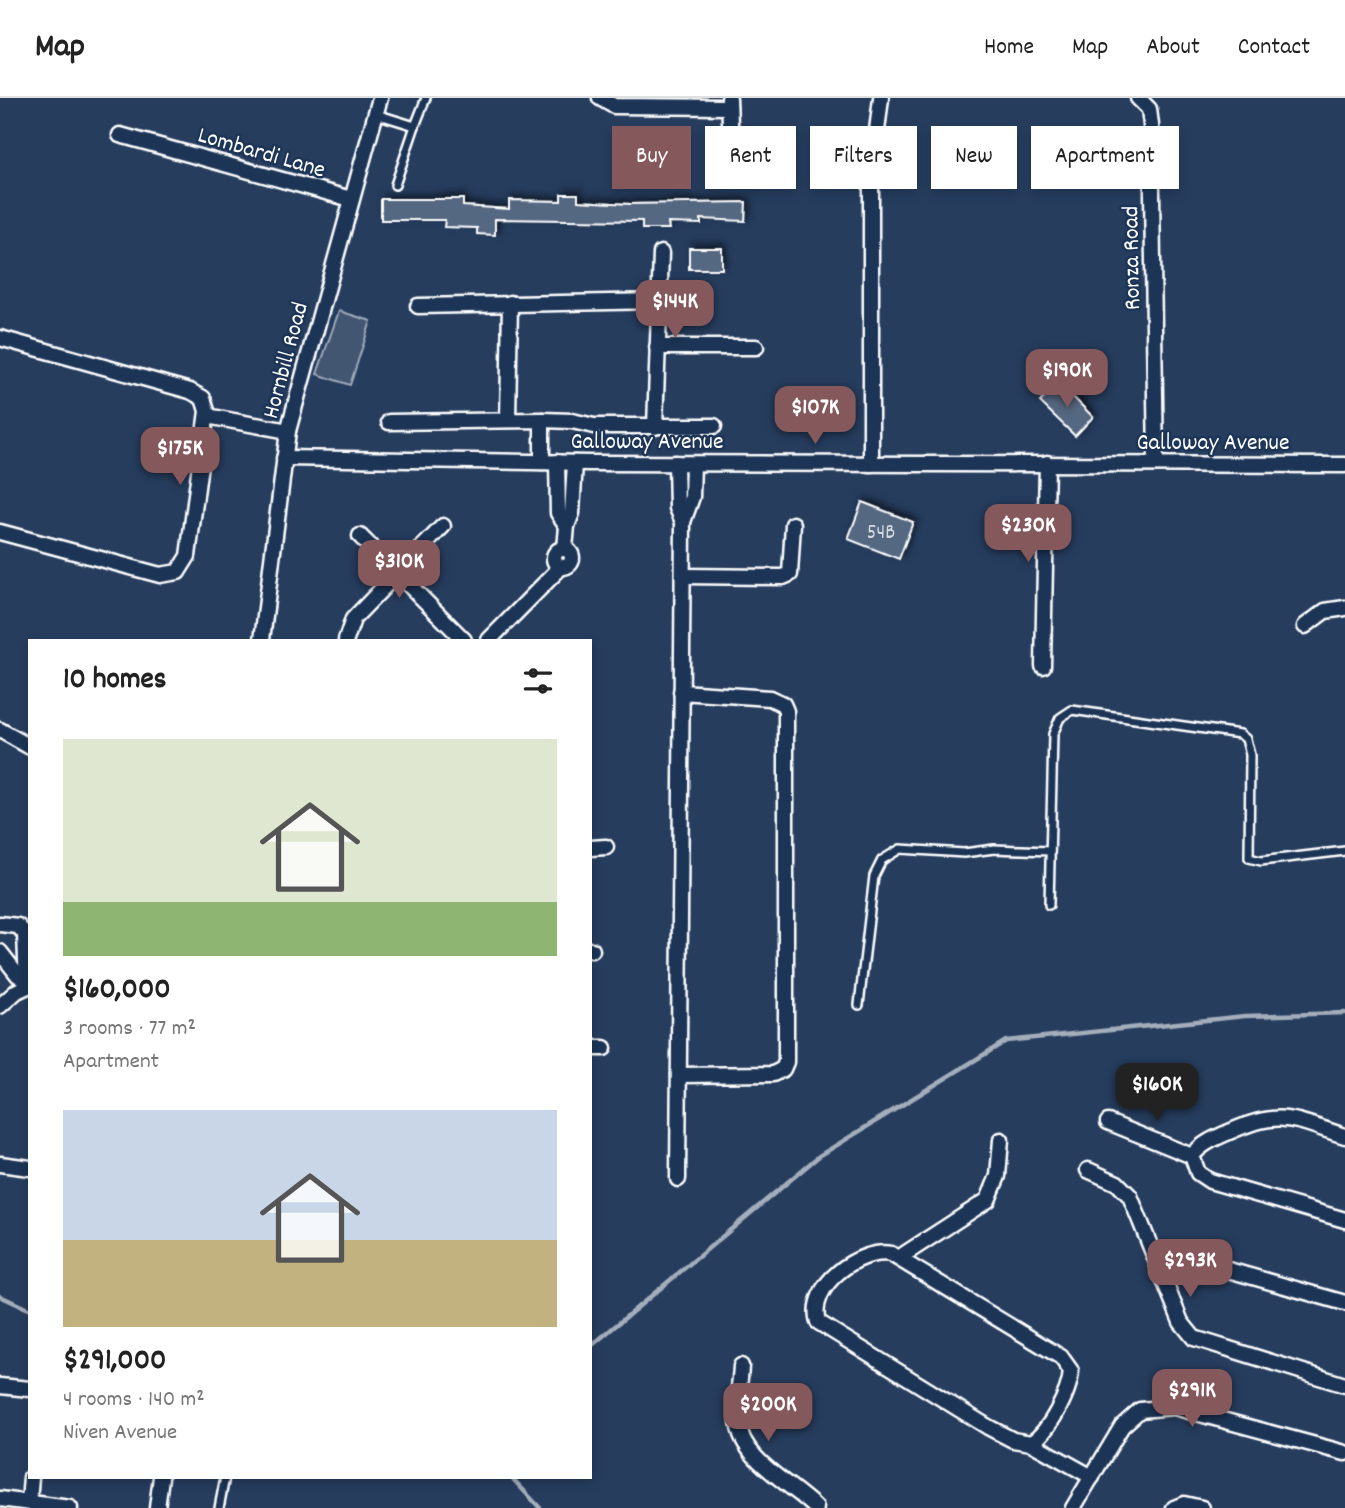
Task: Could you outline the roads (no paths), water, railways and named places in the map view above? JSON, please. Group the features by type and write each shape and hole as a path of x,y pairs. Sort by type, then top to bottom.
{"street":[{"name":"Hornbill Road","path":"262,639 288,431 380,98"},
{"path":"600,98 614,106 729,102 730,126"},
{"path":"870,464 871,180 881,98"},
{"name":"Ronza Road","path":"1138,98 1149,109 1151,125 1156,464"},
{"name":"Lombardi Lane","path":"120,135 351,199"},
{"path":"654,427 660,253"},
{"path":"418,306 659,301"},
{"path":"508,420 510,303"},
{"path":"0,338 190,391 203,398 206,416 188,556 178,572 160,575 0,532"},
{"path":"657,347 756,347"},
{"path":"206,416 288,431"},
{"path":"542,420 542,462"},
{"path":"389,422 542,420 594,426 714,426"},
{"name":"Galloway Avenue","path":"284,458 693,464 1345,465"},
{"path":"557,462 558,513 567,526"},
{"path":"490,639 561,567 572,562 571,554 565,549 567,526 572,513 575,463"},
{"path":"676,463 677,508 683,522"},
{"path":"1043,666 1047,463"},
{"path":"678,1179 683,522 692,497 693,464"},
{"path":"683,576 783,577 792,568 793,524"},
{"path":"346,639 353,619 443,526"},
{"path":"360,536 463,639"},
{"path":"1305,626 1325,611 1345,608"},
{"path":"679,1075 773,1074 783,1069 786,1062 786,711 783,704 770,698 681,692"},
{"path":"0,730 28,746"},
{"path":"592,848 606,847"},
{"path":"0,924 18,926 25,934 28,983"},
{"path":"0,952 15,973 28,983"},
{"path":"0,1006 28,983"},
{"path":"1192,1156 1219,1136 1270,1117 1285,1118 1345,1136"},
{"path":"1108,1122 1192,1156 1198,1173 1210,1181 1345,1220"},
{"path":"900,1257 988,1200 998,1176 1001,1140"},
{"path":"0,1164 28,1168"},
{"path":"1088,1170 1124,1189 1136,1209 1181,1322 1194,1338 1345,1385"},
{"path":"1153,1252 1186,1258 1345,1303"},
{"path":"1031,1443 1043,1433 1068,1386 1071,1371 1067,1362 900,1257 874,1253 841,1270 818,1302 818,1322 996,1431 1013,1440 1031,1443 1092,1476"},
{"path":"741,1366 738,1420 741,1435 764,1464 816,1508"},
{"path":"0,1386 28,1389"},
{"path":"1073,1508 1130,1416 1152,1407 1182,1409 1345,1453"},
{"path":"29,1502 31,1479"},
{"path":"157,1508 161,1479"},
{"path":"0,1499 70,1508"},
{"path":"1174,1508 1184,1504 1202,1508"}],"lane":[{"path":"395,185 425,98"},
{"path":"376,114 415,126"},
{"path":"1049,905 1053,734 1060,718 1067,712 1078,709 1240,734 1247,739 1250,755 1249,858 1261,861 1345,851"},
{"path":"859,1005 874,876 878,866 889,855 900,849 964,853 994,849 1050,851"},
{"path":"219,1508 225,1479"}],"waterway":[{"path":"592,1345 819,1156 1006,1041 1245,1016 1345,1013"},
{"path":"0,1296 28,1309"},
{"path":"513,1479 540,1508"}]}
